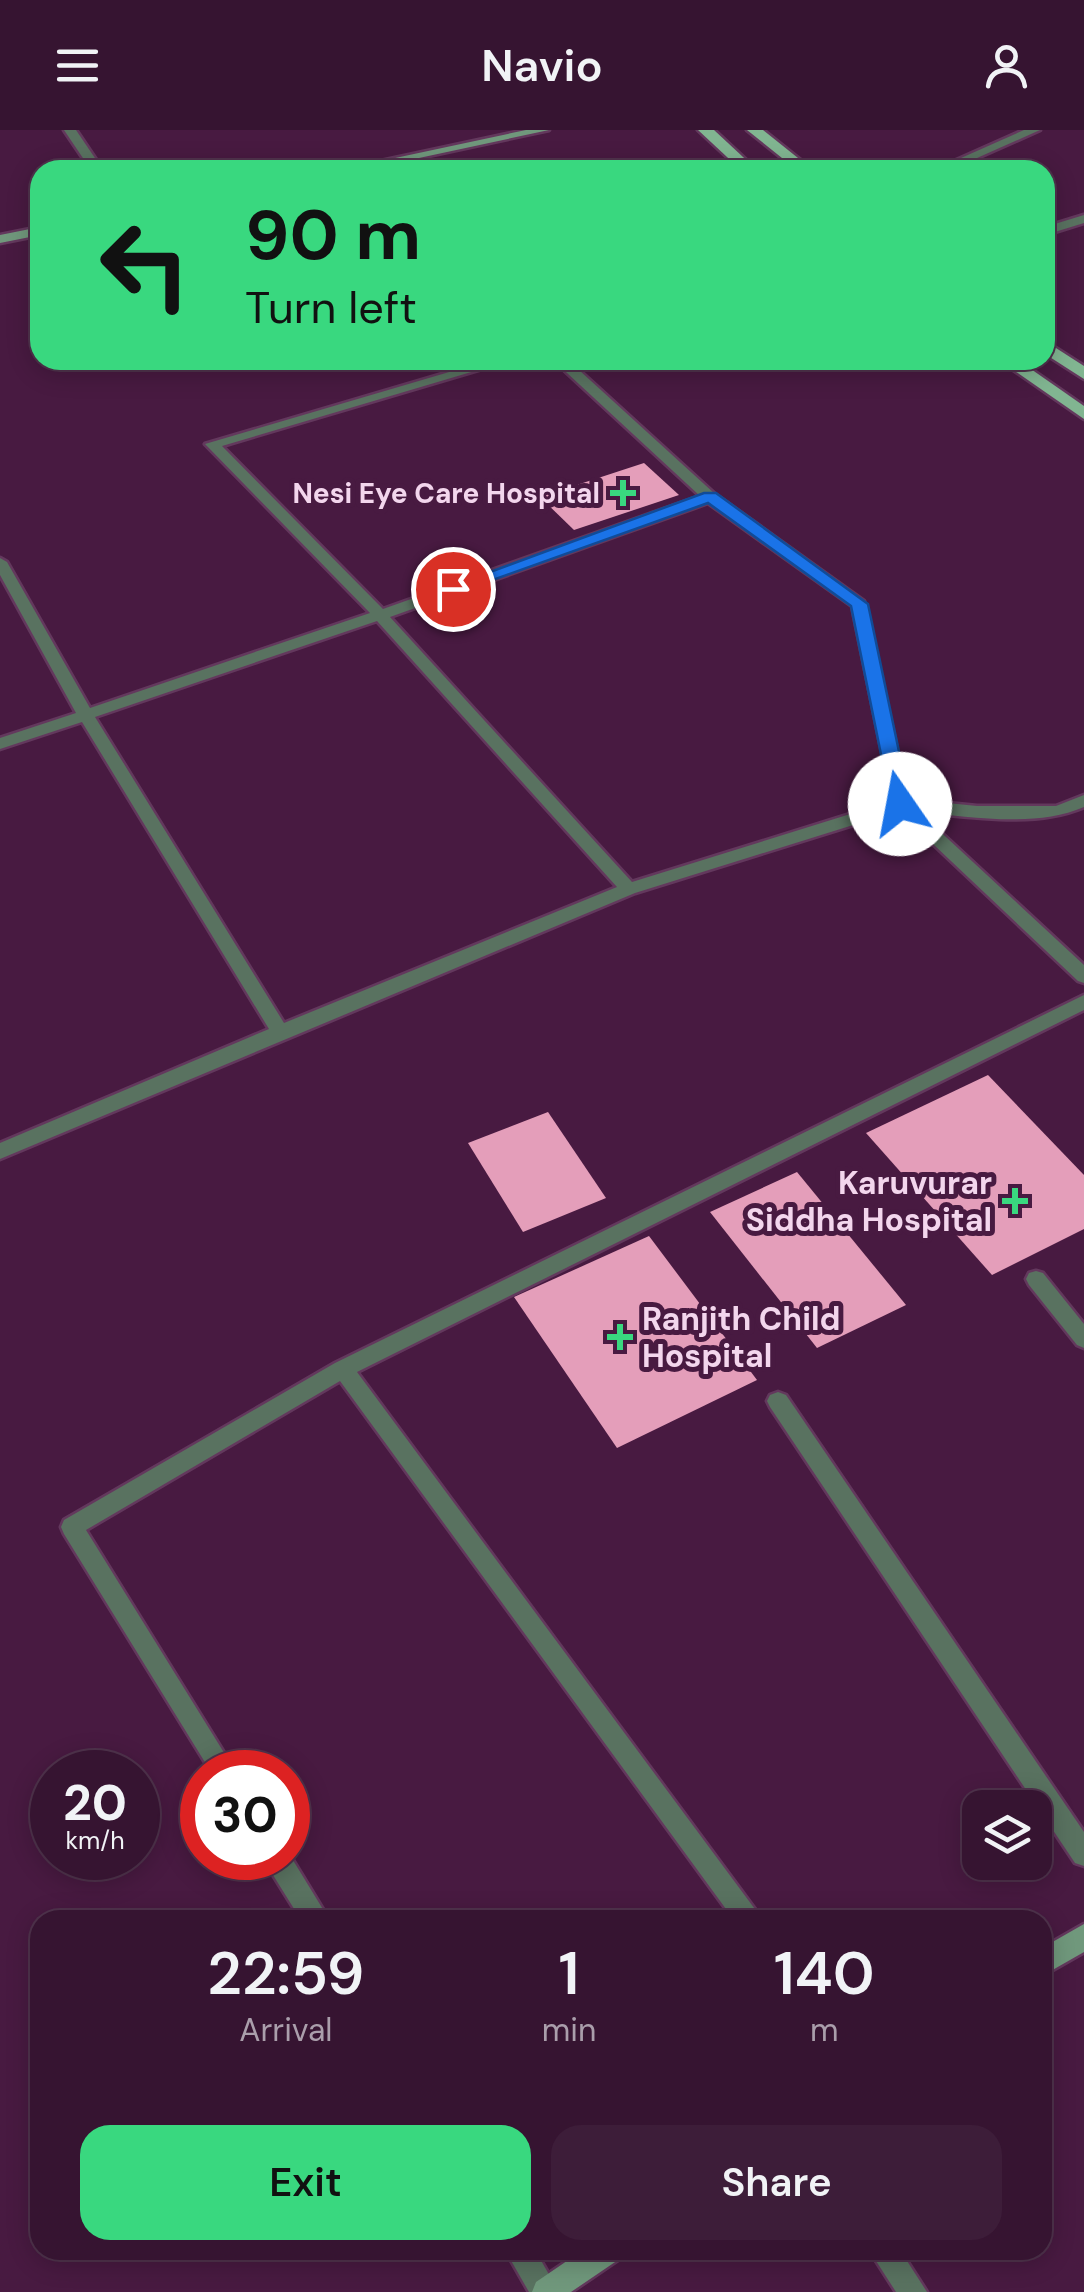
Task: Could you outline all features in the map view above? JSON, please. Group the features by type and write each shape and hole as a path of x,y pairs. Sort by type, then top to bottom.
{"main road":[{"path":"706,130 739,160"},
{"path":"754,130 793,160"},
{"path":"1055,353 1084,374"},
{"path":"1021,370 1084,414"}],"street":[{"path":"70,130 90,160"},
{"path":"418,160 543,130"},
{"path":"964,160 1034,130"},
{"path":"1055,228 1084,219"},
{"path":"0,240 30,234"},
{"path":"470,370 212,444 380,615 628,888"},
{"path":"571,370 710,496 859,604 900,804 1084,976"},
{"path":"0,744 380,615 710,496"},
{"path":"0,562 85,714 280,1032"},
{"path":"0,1151 628,888 900,804 977,812 1058,812 1084,800"},
{"path":"210,1750 72,1526 343,1369 1084,1002"},
{"path":"1036,1279 1084,1339"},
{"path":"343,1369 743,1910"},
{"path":"778,1400 1084,1854"},
{"path":"291,1880 310,1910"},
{"path":"1052,1957 1084,1936"},
{"path":"525,2260 546,2292 593,2260"},
{"path":"890,2260 913,2292"}],"building":[{"path":"644,463 679,495 574,530 540,497"},
{"path":"988,1075 1084,1175 1084,1229 992,1275 866,1133"},
{"path":"548,1112 606,1198 523,1232 468,1143"},
{"path":"797,1172 906,1305 817,1348 710,1212"},
{"path":"649,1236 757,1380 617,1448 514,1297"}],"place":[{"name":"Nesi Eye Care Hospital","path":"623,493"},
{"name":"Karuvurar Siddha Hospital","path":"1015,1201"},
{"name":"Ranjith Child Hospital","path":"620,1337"}],"route":[{"path":"453,589 710,496 859,604 900,804"}]}
